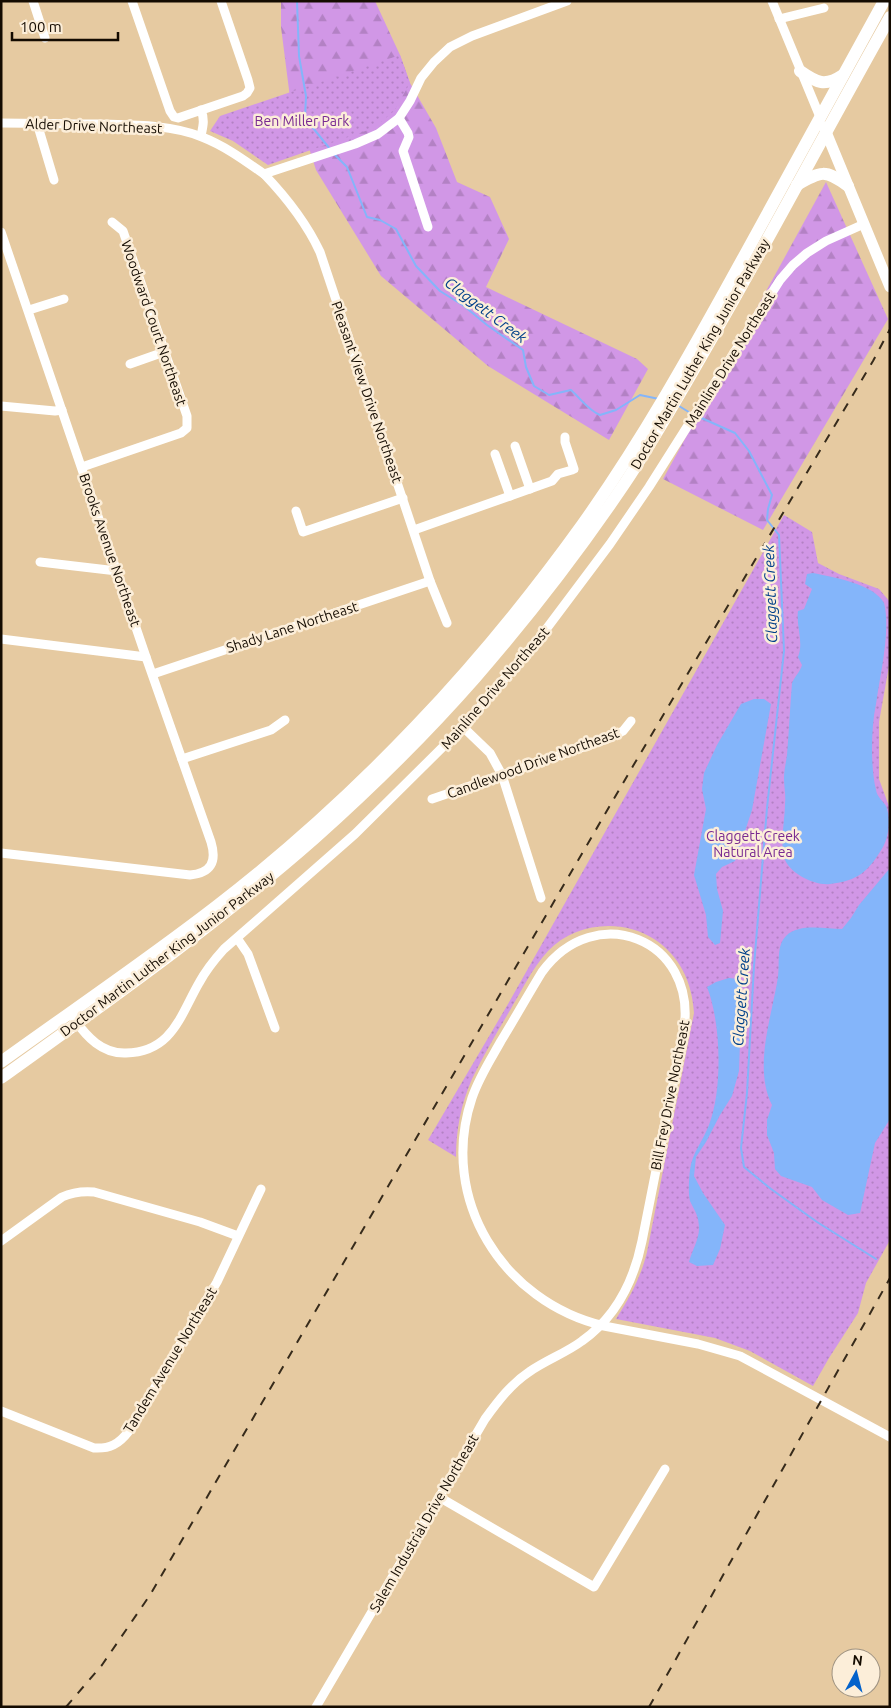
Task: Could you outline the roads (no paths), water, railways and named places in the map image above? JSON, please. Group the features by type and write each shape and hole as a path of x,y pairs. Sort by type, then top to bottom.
{"highway":[{"name":"Doctor Martin Luther King Junior Parkway","path":"681,383 820,117 884,1"},
{"name":"Doctor Martin Luther King Junior Parkway","path":"1,1078 165,944 226,898 329,811 408,734 468,669 537,586 656,423 797,185 890,17"},
{"path":"800,71 813,80 826,83 837,80 844,75"},
{"path":"797,185 816,174 826,174 836,177 848,186"},
{"name":"Doctor Martin Luther King Junior Parkway","path":"1,1062 73,1018"}],"main road":[{"path":"820,117 890,287"}],"street":[{"path":"33,1 45,38"},
{"path":"132,1 170,111 174,116 182,117 242,96 249,90 250,86 221,1"},
{"path":"264,174 355,144 378,134 399,118 422,78 434,62 450,47 472,36 567,1"},
{"path":"772,1 820,117"},
{"path":"779,19 824,8"},
{"path":"200,136 204,124 201,110"},
{"path":"399,118 408,133 409,137 403,151 428,227"},
{"name":"Alder Drive Northeast","path":"1,123 155,126 200,136 243,158 264,174"},
{"path":"37,123 54,180"},
{"name":"Pleasant View Drive Northeast","path":"264,174 296,210 311,233 320,252 430,581 446,623"},
{"name":"Woodward Court Northeast","path":"82,467 181,433 187,428 186,416 123,232 112,222"},
{"name":"Mainline Drive Northeast","path":"73,1018 98,1046 110,1051 141,1052 152,1048 169,1036 211,963 355,834 463,727 541,636 639,503 768,298 793,266 807,253 826,241 864,224"},
{"name":"Brooks Avenue Northeast","path":"1,232 212,846 213,860 210,868 198,874 178,875 1,853"},
{"path":"29,310 64,299"},
{"path":"130,364 164,352"},
{"path":"1,406 55,412 62,410"},
{"path":"414,530 552,481 558,474 568,473 574,469 565,438"},
{"path":"515,446 530,489"},
{"path":"495,454 510,496"},
{"path":"296,512 304,532 403,498"},
{"path":"40,562 117,572"},
{"name":"Shady Lane Northeast","path":"153,674 430,581"},
{"path":"1,639 146,657"},
{"path":"182,759 271,730 285,720"},
{"name":"Candlewood Drive Northeast","path":"432,799 616,735 623,731 632,721"},
{"path":"463,727 490,753 502,775 541,898"},
{"name":"Bill Frey Drive Northeast","path":"552,1359 584,1340 594,1331 615,1307 632,1278 642,1241 684,1029 685,1001 682,986 674,970 667,960 654,948 636,938 623,935 601,934 586,937 574,942 551,959 480,1079 472,1098 463,1157 466,1183 473,1210 485,1236 495,1253 515,1278 539,1297 574,1316 592,1323 629,1330 725,1351 754,1362 890,1437"},
{"path":"237,938 248,954 274,1028"},
{"name":"Tandem Avenue Northeast","path":"1,1411 87,1447 101,1449 116,1444 129,1431 212,1291 261,1189"},
{"path":"1,1241 62,1197 69,1193 84,1191 94,1192 200,1222 238,1236"},
{"name":"Salem Industrial Drive Northeast","path":"316,1707 485,1419 508,1388 552,1359"},
{"path":"439,1497 594,1586 665,1469"}],"water":[{"path":"813,573 852,582 872,591 884,603 886,614 886,639 874,715 872,749 875,785 878,795 888,811 888,832 883,847 873,862 862,873 840,883 830,884 810,881 796,873 784,857 782,845 785,801 784,775 792,683 802,665 798,657 800,640 798,611 804,609 812,589 805,584 807,574"},
{"path":"754,699 764,699 771,704 752,810 735,861 722,867 716,874 717,889 723,911 720,943 715,945 708,937 706,915 694,875 706,809 702,789 704,773 717,745 741,704"},
{"path":"890,868 890,1119 875,1143 860,1213 848,1215 822,1200 812,1187 781,1176 775,1169 774,1153 767,1135 767,1120 772,1105 764,1074 766,1041 783,940 791,932 798,929 842,929"},
{"path":"729,978 738,979 742,985 739,1071 732,1096 696,1157 694,1176 725,1225 720,1249 713,1265 697,1266 689,1262 699,1233 697,1217 689,1198 690,1173 693,1158 707,1131 714,1110 718,1075 715,1018 707,987"}],"waterway":[{"name":"Claggett Creek","path":"297,1 299,56 306,96 305,118 330,149"},
{"name":"Claggett Creek","path":"335,155 347,167 367,217 380,220 396,229 416,266 440,291 464,306 523,350 526,367 534,386 549,395 571,390 588,407 600,415 616,410 640,395 659,399"},
{"name":"Claggett Creek","path":"679,406 692,414"},
{"name":"Claggett Creek","path":"697,416 735,433 749,451 772,495 767,520 779,535 784,651 767,808 754,966 747,1093 741,1148 744,1167 817,1222 876,1259"}],"railway":[{"path":"66,1707 102,1665 150,1595 890,329"},
{"path":"649,1707 890,1278"}],"park label":[{"name":"Ben Miller Park","path":"302,121"},
{"name":"Claggett Creek Natural Area","path":"753,844"}]}
